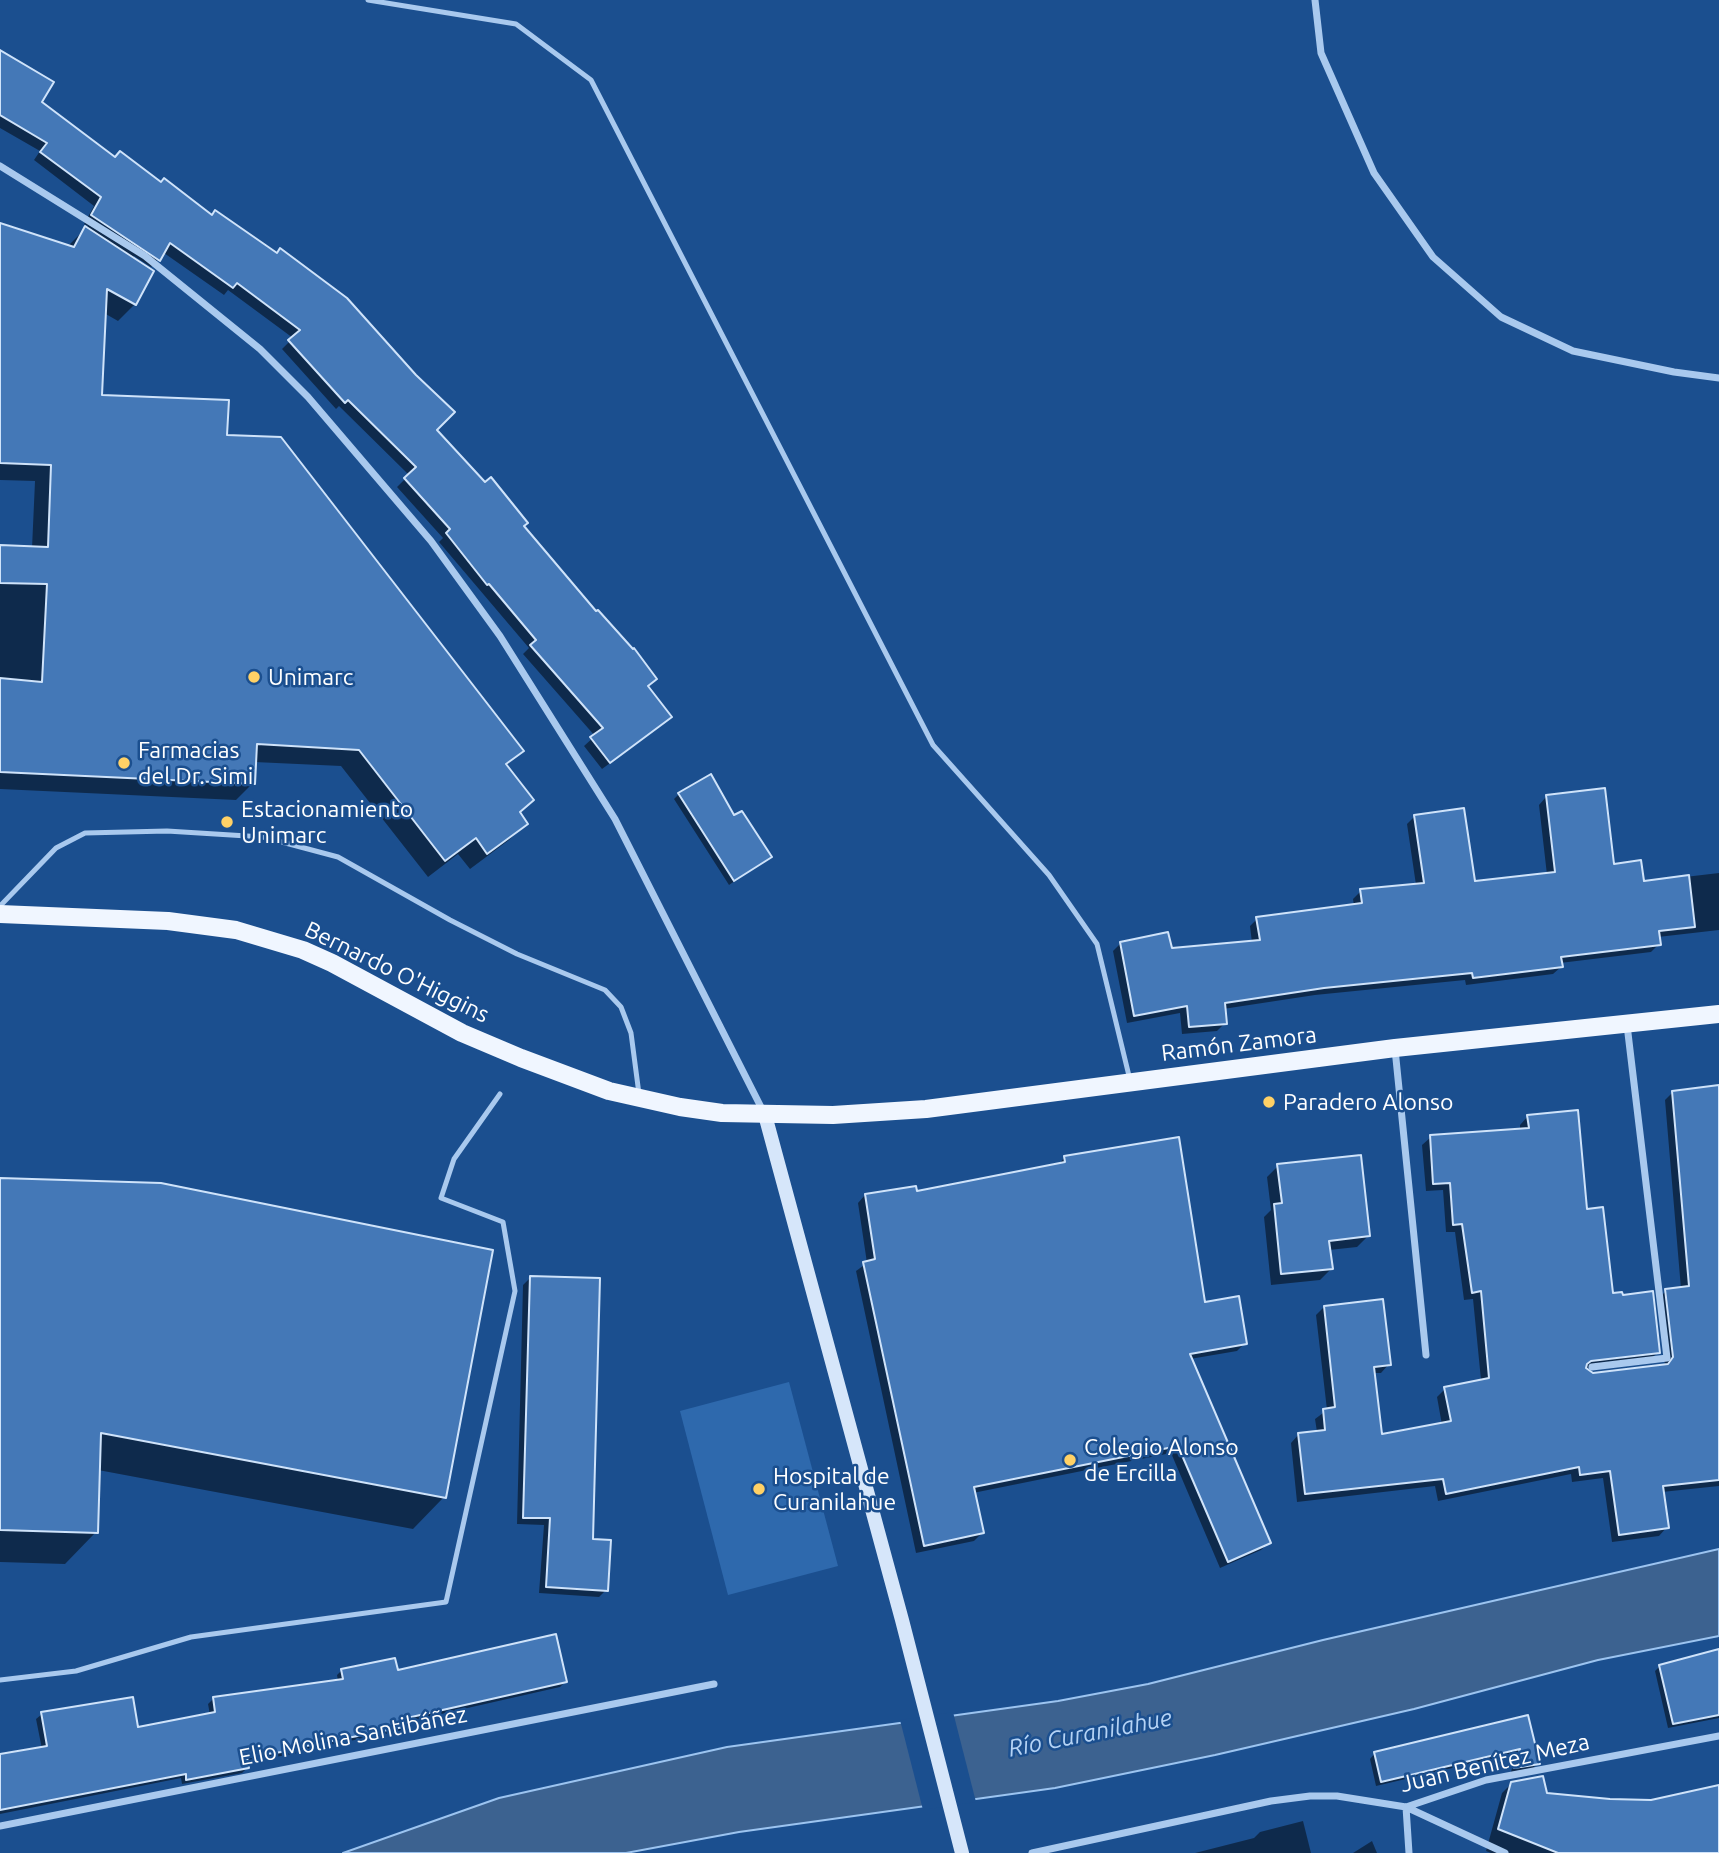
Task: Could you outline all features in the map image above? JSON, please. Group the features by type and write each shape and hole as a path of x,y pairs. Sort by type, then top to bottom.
{"main road":[{"name":"Bernardo O'Higgins","path":"0,915 202,924 236,930 270,939 332,963 405,1004 474,1038 579,1080 639,1099 722,1113 765,1115"},
{"name":"Ramón Zamora","path":"765,1115 834,1115 926,1109 1395,1048 1719,1014"},
{"path":"765,1115 902,1620 962,1853"}],"street":[{"path":"1315,0 1321,53 1374,173 1433,257 1501,317 1573,351 1674,372 1719,377"},
{"path":"0,166 145,256 260,349 308,397 431,541 499,636 615,819 765,1115"},
{"path":"1592,1367 1667,1358 1627,1024"},
{"path":"1395,1048 1426,1355"},
{"name":"Elio Molina Santibáñez","path":"0,1826 714,1685"},
{"name":"Juan Benítez Meza","path":"1031,1853 1271,1801 1310,1796 1337,1796 1406,1807 1486,1780 1719,1736"},
{"path":"1409,1853 1406,1807 1504,1853"}],"lane":[{"path":"368,0 516,24 591,80 933,745 1049,875 1097,944 1130,1083"},
{"path":"0,906 56,848 85,833 167,831 263,837 338,857 517,954 605,990 621,1007 631,1033 639,1099"},
{"path":"0,1680 76,1671 191,1637 446,1602 515,1291 503,1222 441,1198 454,1159 500,1094"}],"shaded area":[{"name":"Hospital de Curanilahue","path":"789,1382 838,1566 728,1595 680,1411"}],"water":[{"name":"Río Curanilahue","path":"1719,1549 1719,1636 1598,1660 1414,1709 1215,1755 1055,1788 739,1832 626,1853 343,1853 499,1798 727,1747 1058,1701 1148,1684 1323,1640"}],"pier":[{"path":"953,1712 976,1802 923,1810 900,1720"}],"building":[{"path":"0,50 54,82 42,102 115,157 120,151 161,182 164,178 212,215 215,210 277,253 280,248 347,298 416,375 455,412 437,430 485,482 491,477 528,523 524,526 596,611 598,610 634,648 657,679 648,686 672,717 610,763 590,737 603,728 530,645 536,640 446,533 450,529 404,478 416,467 348,400 345,403 288,340 300,330 237,283 233,288 170,243 160,261 91,215 101,197 40,152 47,143 0,115"},
{"name":"Unimarc","path":"0,223 74,247 85,226 154,271 136,305 107,289 102,395 229,400 227,435 281,437 524,751 506,764 534,800 520,812 528,824 487,854 476,838 445,861 359,750 257,744 255,784 0,772 0,678 42,682 47,584 0,583 0,545 48,547 51,465 0,463"},
{"path":"711,774 734,815 742,811 772,857 734,881 678,793"},
{"path":"1605,788 1614,864 1641,860 1644,881 1689,875 1695,927 1659,931 1661,945 1561,957 1563,967 1473,978 1472,973 1324,988 1225,1003 1227,1024 1189,1027 1187,1006 1134,1016 1120,942 1168,932 1172,948 1260,940 1256,917 1362,903 1360,889 1424,883 1414,815 1464,808 1475,881 1555,872 1546,795"},
{"path":"1719,1085 1719,1480 1663,1486 1669,1528 1619,1535 1610,1471 1580,1475 1579,1467 1446,1494 1443,1479 1305,1494 1298,1433 1325,1430 1323,1409 1335,1407 1324,1306 1383,1299 1391,1365 1374,1367 1382,1434 1451,1421 1444,1387 1489,1378 1481,1291 1472,1293 1462,1224 1453,1225 1450,1183 1433,1184 1430,1135 1529,1128 1527,1115 1578,1110 1587,1209 1603,1207 1613,1293 1622,1292 1623,1295 1653,1291 1660,1353 1591,1361 1586,1368 1593,1373 1668,1364 1673,1357 1665,1289 1689,1286 1672,1091"},
{"path":"1179,1137 1205,1302 1239,1296 1247,1344 1190,1354 1271,1543 1228,1562 1178,1446 974,1487 984,1533 924,1546 863,1262 875,1259 865,1194 916,1186 917,1191 1065,1162 1064,1156"},
{"path":"1361,1155 1370,1236 1329,1241 1333,1269 1281,1274 1274,1204 1282,1203 1277,1164"},
{"path":"0,1178 161,1183 493,1250 446,1498 101,1433 98,1533 0,1530"},
{"path":"530,1276 600,1278 593,1539 611,1540 608,1591 546,1587 550,1518 523,1518"},
{"path":"556,1634 567,1682 407,1718 409,1726 301,1747 302,1749 247,1757 249,1768 186,1780 186,1774 0,1810 0,1754 47,1746 41,1712 133,1697 138,1727 215,1712 213,1697 343,1679 341,1669 395,1658 398,1670"},
{"path":"1719,1649 1719,1715 1673,1724 1659,1665"},
{"path":"1528,1715 1540,1764 1514,1768 1520,1749 1381,1782 1374,1752"},
{"path":"1543,1776 1547,1793 1610,1799 1651,1800 1719,1785 1719,1853 1558,1853 1498,1829 1511,1782"}],"place":[{"name":"Unimarc","path":"254,677"},
{"name":"Farmacias del Dr. Simi","path":"124,763"},
{"name":"Estacionamiento Unimarc","path":"227,822"},
{"name":"Paradero Alonso","path":"1269,1102"},
{"name":"Colegio Alonso de Ercilla","path":"1070,1460"},
{"name":"Hospital de Curanilahue","path":"759,1489"}]}
